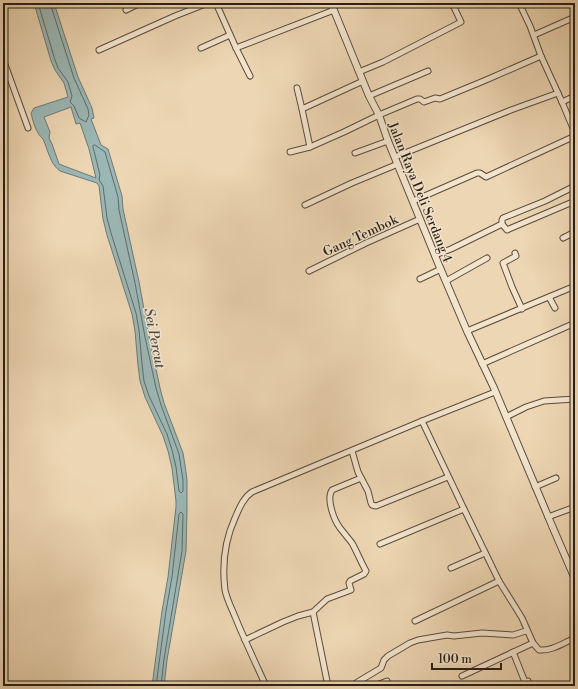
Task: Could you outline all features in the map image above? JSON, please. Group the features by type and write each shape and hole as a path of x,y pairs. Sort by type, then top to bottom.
{"main road":[{"path":"572,686 575,683"}],"street":[{"path":"126,10 140,3"},
{"path":"99,50 208,3"},
{"path":"216,3 250,76"},
{"path":"236,48 340,3"},
{"path":"359,72 383,62 461,22 452,3"},
{"path":"413,200 477,173 480,173 486,177 575,134 534,35 519,3"},
{"name":"Jalan Raya Deli Serdang 4","path":"332,6 369,96 379,115 388,141 446,281 495,391 575,579"},
{"path":"534,35 575,17"},
{"path":"201,48 230,35"},
{"path":"290,152 310,146 344,132 417,99 424,102 435,98 440,99 542,56"},
{"path":"3,59 28,128"},
{"path":"369,96 428,71"},
{"path":"302,109 363,81"},
{"path":"298,88 310,146"},
{"path":"395,157 511,110 558,93"},
{"path":"562,102 575,96"},
{"path":"355,153 388,141"},
{"path":"305,206 352,183 398,164"},
{"path":"575,186 546,201 504,218 502,220 502,224 506,230 575,201"},
{"name":"Gang Tembok","path":"309,271 420,219"},
{"path":"435,255 451,249 502,224"},
{"path":"563,238 575,232"},
{"path":"515,253 516,256 503,263 522,309"},
{"path":"446,281 487,258"},
{"path":"420,279 441,269"},
{"path":"468,331 575,286"},
{"path":"549,297 555,308"},
{"path":"482,364 575,323"},
{"path":"266,686 245,640 225,590 225,550 233,523 247,496 252,492 495,391"},
{"path":"506,417 526,407 544,401 575,398"},
{"path":"422,421 448,477 500,581 522,618 526,631 533,643 539,650 545,650 575,638"},
{"path":"352,451 358,472 368,491 372,505 376,506 448,477"},
{"path":"245,640 283,622 313,612 327,600 351,590 350,581 364,574 366,571 352,544 335,519 330,500 332,490 361,478"},
{"path":"535,487 556,478"},
{"path":"548,518 575,507"},
{"path":"380,544 464,509"},
{"path":"451,568 486,553"},
{"path":"415,621 500,581"},
{"path":"313,612 328,686"},
{"path":"354,686 356,683 381,668 384,660 388,656 418,640 447,635 454,636 482,633 513,635 526,631"},
{"path":"462,676 533,643"},
{"path":"513,652 525,682 528,681"},
{"path":"374,686 387,680"}],"water":[{"name":"Sei Percut","path":"34,3 54,3 78,77 92,108 94,118 91,119 101,145 108,149 122,196 123,209 160,388 164,403 183,453 187,480 186,551 167,660 164,686 152,686 168,577 176,507 172,468 163,436 145,397 140,381 132,314 107,235 103,219 99,186 97,183 60,171 54,165 33,120 31,113 34,108 68,97 64,83 51,61","holes":["71,107 76,124 80,123 89,149 96,178 59,164 49,138 50,132 44,117"]}]}
